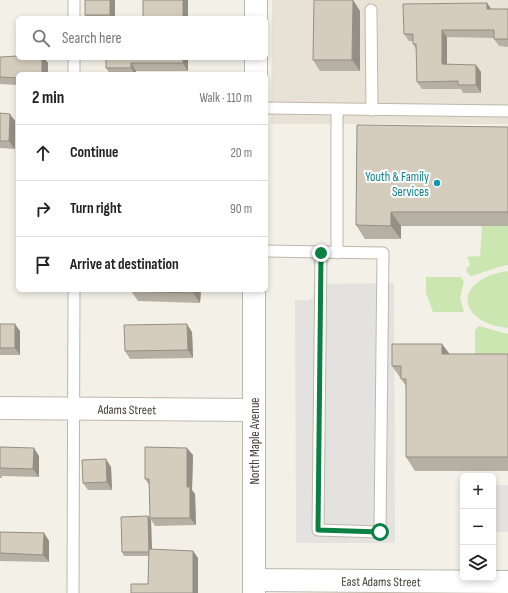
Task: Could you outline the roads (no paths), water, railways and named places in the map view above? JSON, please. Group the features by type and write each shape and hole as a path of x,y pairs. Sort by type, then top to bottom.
{"street":[{"path":"256,0 256,16"},
{"path":"256,60 256,72"},
{"name":"North Maple Avenue","path":"254,292 254,586"},
{"name":"Adams Street","path":"0,408 254,410"},
{"name":"East Adams Street","path":"254,586 508,582"}],"lane":[{"path":"74,0 74,16"},
{"path":"371,10 372,110"},
{"path":"74,60 74,72"},
{"path":"268,108 508,111"},
{"path":"337,110 337,253"},
{"path":"268,251 383,253 380,532 318,530 321,253"},
{"path":"73,593 74,292"}],"place":[{"name":"Youth & Family Services","path":"437,183"}]}
